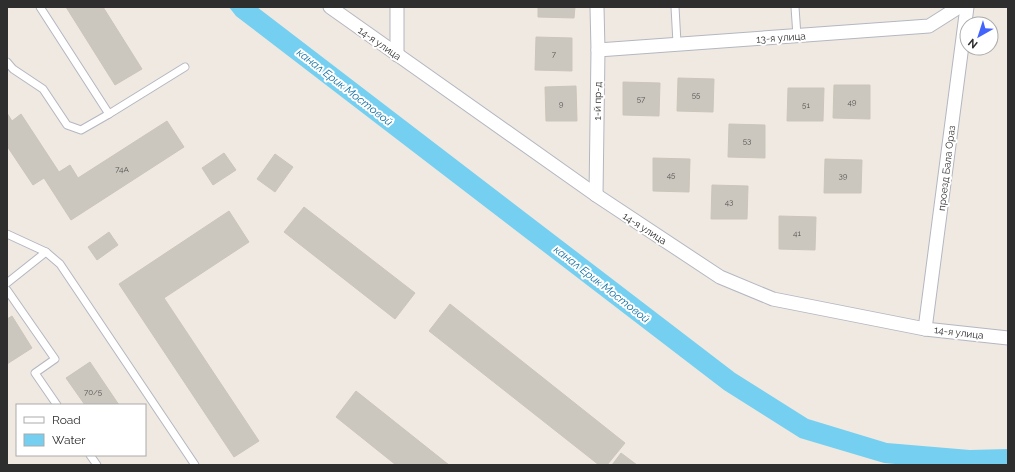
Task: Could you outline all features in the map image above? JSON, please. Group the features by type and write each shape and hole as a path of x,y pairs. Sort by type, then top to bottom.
{"street":[{"name":"14-я улица","path":"330,7 596,196 720,277 773,300 925,328 1008,338"},
{"path":"397,55 398,7"},
{"name":"1-й пр-д","path":"596,196 598,50 597,7"},
{"name":"13-я улица","path":"598,50 677,43 929,26 959,7"},
{"name":"проезд Бала Ораз","path":"925,328 967,7"}],"lane":[{"path":"40,7 109,114"},
{"path":"676,7 677,43"},
{"path":"795,7 797,36"},
{"path":"7,62 13,69 43,89 67,125 82,130 185,67"},
{"path":"7,234 46,252 60,264 195,465"},
{"path":"7,283 8,280 46,252"},
{"path":"7,290 55,359 35,373 56,404"},
{"path":"91,456 97,465"}],"water":[{"name":"канал Ерик Мостовой","path":"229,7 257,7 735,373 808,419 887,443 970,450 1008,449 1008,465 907,465 884,463 800,438 724,390 236,16"}],"building":[{"path":"66,7 103,7 142,69 115,85"},
{"path":"538,7 575,7 574,18 538,17"},
{"path":"536,37 572,38 572,71 535,70"},
{"path":"678,78 714,79 713,112 677,111"},
{"path":"623,82 660,83 659,116 623,115"},
{"path":"834,85 870,85 870,119 833,118"},
{"path":"576,86 577,121 546,121 545,87"},
{"path":"788,88 824,88 823,121 787,121"},
{"path":"7,113 12,121 21,114 59,172 70,165 78,178 167,121 184,147 71,220 44,178 33,185 7,146"},
{"path":"729,124 765,125 765,158 728,157"},
{"path":"224,153 236,170 213,185 202,168"},
{"path":"275,154 293,167 275,192 257,179"},
{"path":"653,158 690,159 689,192 653,191"},
{"path":"825,159 862,160 861,193 824,193"},
{"path":"712,185 748,186 747,219 711,219"},
{"path":"304,207 415,293 395,319 284,232"},
{"path":"229,211 249,242 164,298 259,441 234,457 119,284"},
{"path":"779,216 816,217 815,250 779,249"},
{"path":"109,232 118,245 97,260 88,247"},
{"path":"450,304 625,443 607,465 599,465 429,331"},
{"path":"12,316 32,348 7,364 7,319"},
{"path":"90,362 118,404 84,404 66,378"},
{"path":"356,391 449,465 396,465 336,417"},
{"path":"621,453 637,465 612,465"}]}
